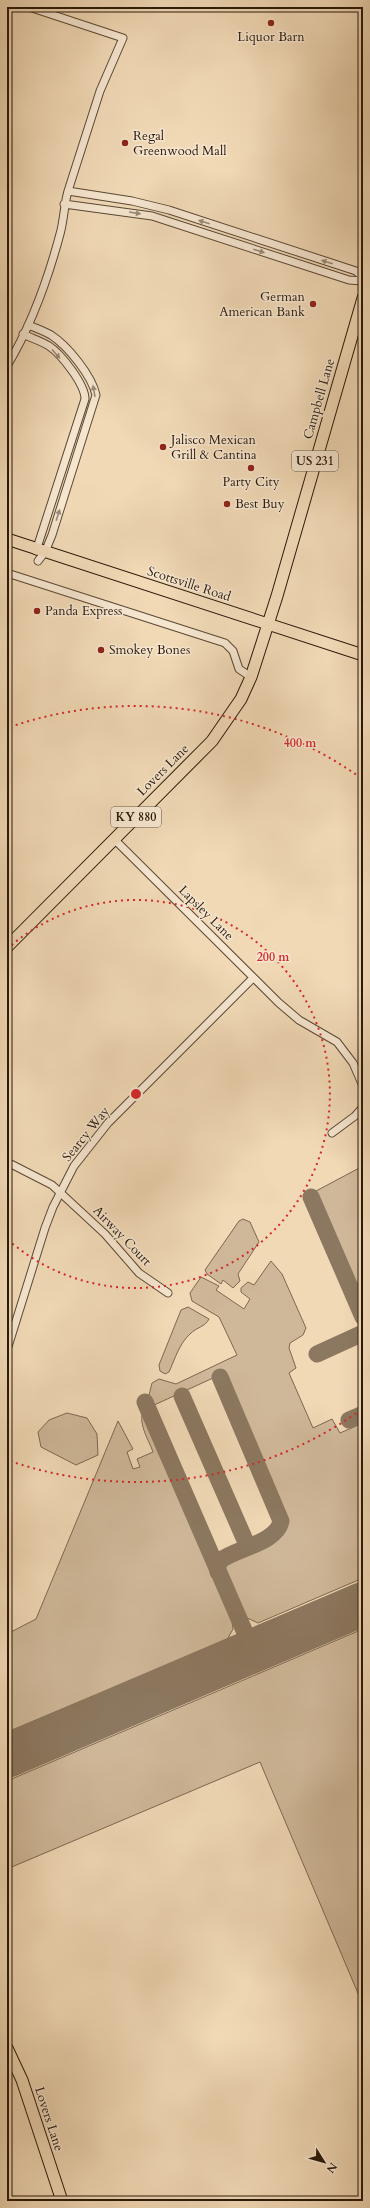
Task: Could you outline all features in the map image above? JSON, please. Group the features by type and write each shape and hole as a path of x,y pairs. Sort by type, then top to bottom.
{"main road":[{"name":"Campbell Lane","path":"268,624 363,298"},
{"name":"Scottsville Road","path":"7,539 363,655"},
{"name":"Lovers Lane","path":"7,947 212,741 241,700 251,677 268,624"},
{"name":"Lovers Lane","path":"7,2048 22,2080 62,2201"}],"street":[{"path":"7,366 28,325 59,237 64,204 100,91 123,38 29,7"},
{"path":"68,191 169,210 356,271 363,277"},
{"path":"64,204 96,207 152,216 350,280 363,281"},
{"path":"28,325 47,332 64,345 90,378 96,395 90,419 41,550"},
{"path":"23,334 47,345 56,352 74,374 85,392 85,399 41,550"},
{"path":"7,573 225,643 233,652 239,669 251,677"},
{"name":"Lapsley Lane","path":"114,839 293,1015 337,1042 352,1063 363,1086"},
{"name":"Searcy Way","path":"7,1350 45,1228 60,1192 81,1156 104,1127 254,978"},
{"path":"332,1133 355,1116 363,1107"},
{"name":"Airway Court","path":"7,1162 43,1179 60,1192 105,1234 139,1272 168,1293"}],"shaded area":[{"path":"363,1166 363,1303 316,1191"},
{"path":"243,1219 250,1222 259,1242 238,1274 240,1281 233,1288 223,1280 221,1284 207,1274 205,1270 239,1221"},
{"path":"271,1261 282,1274 306,1328 303,1335 290,1343 289,1348 296,1368 289,1373 313,1428 332,1419 340,1433 363,1423 363,1578 258,1623 243,1616 225,1569 228,1560 279,1536 286,1529 284,1520 224,1373 152,1406 149,1395 152,1383 159,1379 176,1384 237,1355 219,1317 192,1301 190,1293 201,1277 219,1286 216,1290 244,1309 250,1299 241,1292 241,1288 248,1282 254,1285"},
{"path":"188,1307 209,1319 205,1324 186,1338 169,1372 165,1374 160,1371 159,1365 181,1310"},
{"path":"144,1408 178,1486 176,1489 232,1621 233,1629 227,1640 7,1732 7,1634 36,1619 118,1421 133,1449 127,1452 133,1469 140,1467 137,1459 153,1452 142,1425 142,1414"},
{"path":"67,1413 87,1418 97,1434 98,1455 76,1465 41,1447 38,1432 49,1420"},
{"path":"363,1629 363,2005 260,1762 7,1869 7,1781"}],"taxiway":[{"path":"311,1197 363,1317"},
{"path":"317,1354 363,1333"},
{"path":"218,1572 217,1567 221,1560 272,1535 278,1528 281,1521 220,1377"},
{"path":"182,1396 248,1547"},
{"path":"145,1402 253,1651"},
{"path":"349,1420 363,1414"}],"runway":[{"path":"7,1756 363,1604"}],"place":[{"name":"Liquor Barn","path":"271,23"},
{"name":"Regal Greenwood Mall","path":"125,143"},
{"name":"German American Bank","path":"313,304"},
{"name":"Jalisco Mexican Grill & Cantina","path":"163,447"},
{"name":"Party City","path":"251,468"},
{"name":"Best Buy","path":"227,504"},
{"name":"Panda Express","path":"37,611"},
{"name":"Smokey Bones","path":"101,650"}]}
